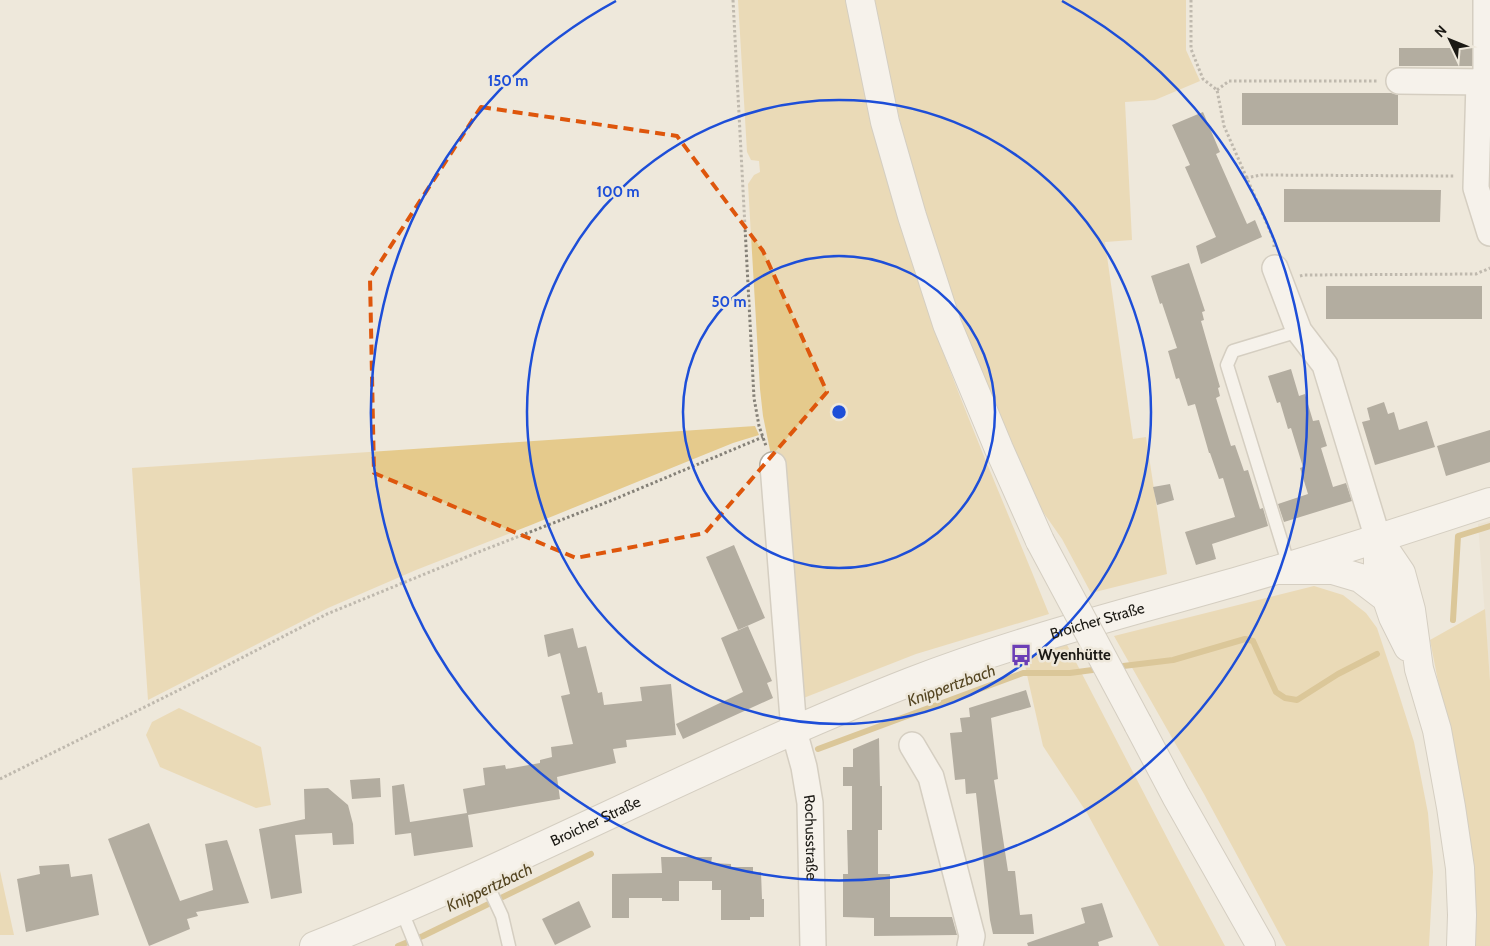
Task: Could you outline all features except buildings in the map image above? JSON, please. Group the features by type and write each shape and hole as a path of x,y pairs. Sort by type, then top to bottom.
{"main road":[{"path":"860,0 886,122 912,216 947,324 998,449 1040,541 1176,796 1260,946"},
{"name":"Broicher Straße","path":"329,943 404,918 486,881 794,731 911,682 1021,643 1283,568 1490,502"},
{"path":"1378,539 1378,573 1385,597 1419,669"},
{"path":"1378,539 1401,574 1411,610 1419,669 1437,730 1460,868 1461,946"},
{"path":"1283,568 1333,570 1360,578 1385,597"}],"street":[{"path":"1399,81 1486,82 1486,0"},
{"path":"1479,82 1476,188 1490,233"},
{"path":"1278,275 1299,331 1325,365 1378,539"},
{"path":"773,465 794,731"},
{"name":"Rochusstraße","path":"794,731 804,766 810,803 812,946"},
{"path":"912,745 931,777 972,936 970,946"}],"lane":[{"path":"1283,568 1227,365 1233,351 1299,331"},
{"path":"486,881 501,914 509,946"},
{"path":"404,918 416,946"}],"path":[{"path":"733,0 754,398 759,426 773,465"},
{"path":"1191,0 1191,49 1203,79 1217,90 1224,126 1274,240 1278,275 1476,274 1490,268"},
{"path":"1217,90 1229,81 1399,81"},
{"path":"1246,178 1261,176 1476,176"},
{"path":"0,779 184,688 327,614 610,501 763,437"}],"highlighted area":[{"path":"481,107 677,136 763,251 827,392 705,533 576,558 374,473 370,278"}],"shaded area":[{"path":"738,0 848,0 890,184 922,293 967,414 1049,614 916,654 801,699 773,465 763,416 760,389 748,184 754,175 760,172 759,161 751,160 747,152"},
{"path":"874,0 1186,0 1186,50 1200,81 1155,100 1125,102 1132,240 1105,242 1133,439 1146,437 1167,574 1091,593 1062,539 1043,512 1022,468 970,345 934,244 888,73"},
{"path":"755,426 759,435 733,443 416,570 328,608 148,700 132,468"},
{"path":"1490,521 1490,681 1478,524"},
{"path":"1314,586 1343,595 1366,613 1377,628 1396,685 1414,742 1428,813 1433,872 1429,946 1286,946 1204,794 1114,636"},
{"path":"1485,609 1490,681 1490,946 1472,946 1467,830 1430,640"},
{"path":"1066,643 1225,946 1159,946 1087,813 1043,746 1023,657"},
{"path":"179,708 261,747 271,805 256,808 160,767 146,735 152,722"},
{"path":"0,871 14,935 0,935"}],"waterway":[{"name":"Knippertzbach","path":"1453,620 1458,536 1490,526"},
{"name":"Knippertzbach","path":"1115,667 1173,660 1245,639 1253,641 1276,692 1285,698 1297,700 1338,674 1377,654"},
{"name":"Knippertzbach","path":"818,749 1023,673 1070,673 1100,669"},
{"name":"Knippertzbach","path":"398,946 423,936 591,854"}],"place":[{"name":"Wyenhütte","path":"1021,655"}]}
